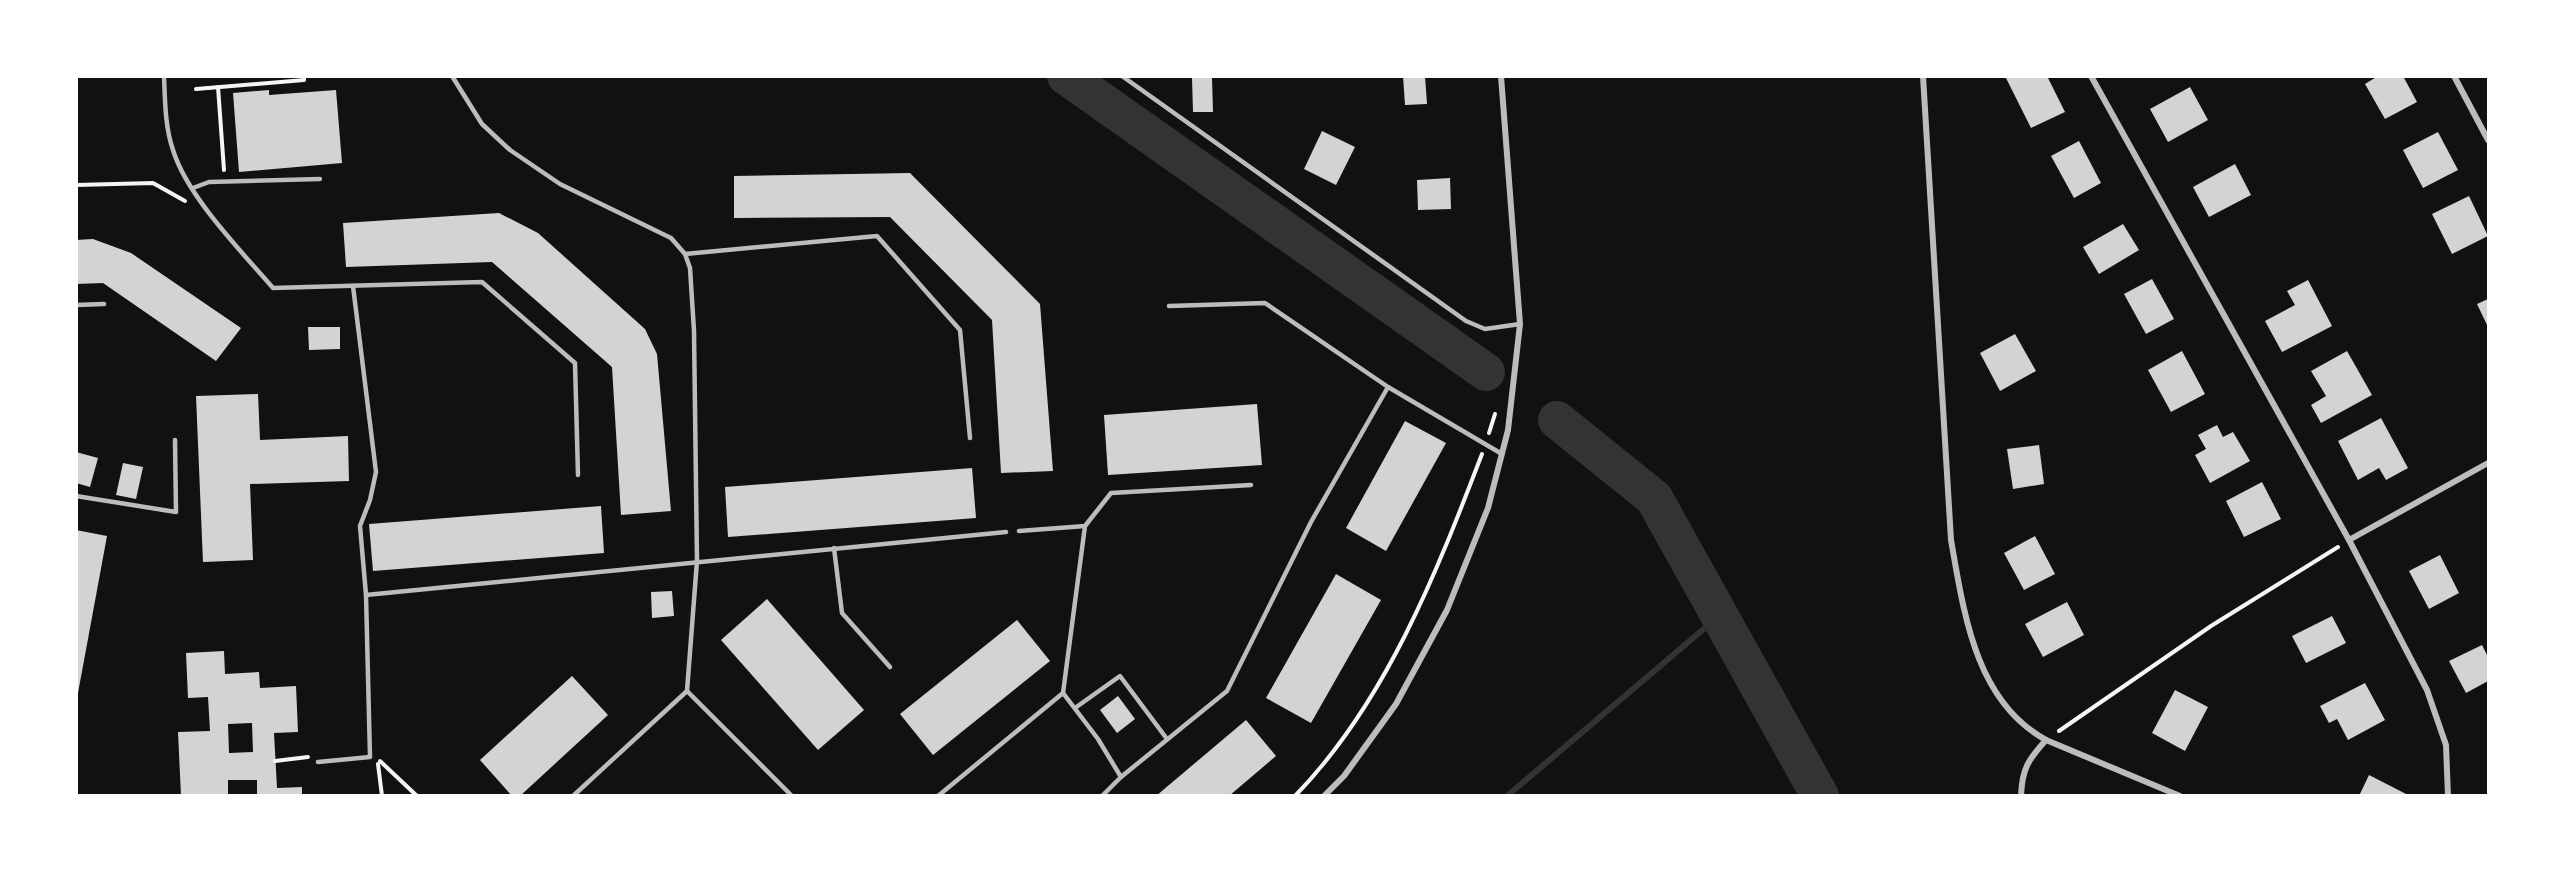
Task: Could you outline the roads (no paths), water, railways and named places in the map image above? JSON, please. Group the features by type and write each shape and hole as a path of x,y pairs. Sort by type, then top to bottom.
{"street":[{"path":"1324,795 1344,776 1396,704 1447,610 1488,508 1502,454 1512,399 1520,324 1501,76"},
{"path":"1923,76 1951,540 1963,610 1983,671 2004,706 2025,729 2046,740 2180,795"},
{"path":"2091,76 2349,540 2427,690 2446,745 2448,795"},
{"path":"2454,76 2488,140"},
{"path":"2349,540 2488,463"},
{"path":"2021,795 2022,772 2032,754 2046,740"}],"lane":[{"path":"164,76 165,106 173,151 202,204 273,288 482,282 574,363 578,475"},
{"path":"452,76 482,124 510,150 560,184 671,238 685,254 690,268 694,331 697,561 687,691 573,795"},
{"path":"1122,76 1466,321 1485,329 1520,324"},
{"path":"193,188 209,182 320,179"},
{"path":"685,254 877,236 960,330 970,438"},
{"path":"318,762 370,757 366,595 360,526 370,500 376,472 353,286"},
{"path":"1169,306 1265,303 1388,387 1502,454"},
{"path":"76,305 104,304"},
{"path":"1102,795 1227,691 1311,522 1388,387"},
{"path":"76,496 176,512 175,440"},
{"path":"1121,777 1064,693 1085,526 1111,493 1251,486"},
{"path":"1019,531 1085,526"},
{"path":"366,595 1006,532"},
{"path":"834,548 842,613 890,667"},
{"path":"1075,708 1120,676 1167,739"},
{"path":"687,691 792,795"},
{"path":"938,795 1064,693"}],"waterway":[{"path":"1066,76 1486,372"},
{"path":"1557,420 1654,498 1820,796"},
{"path":"1507,796 1719,616"}]}
